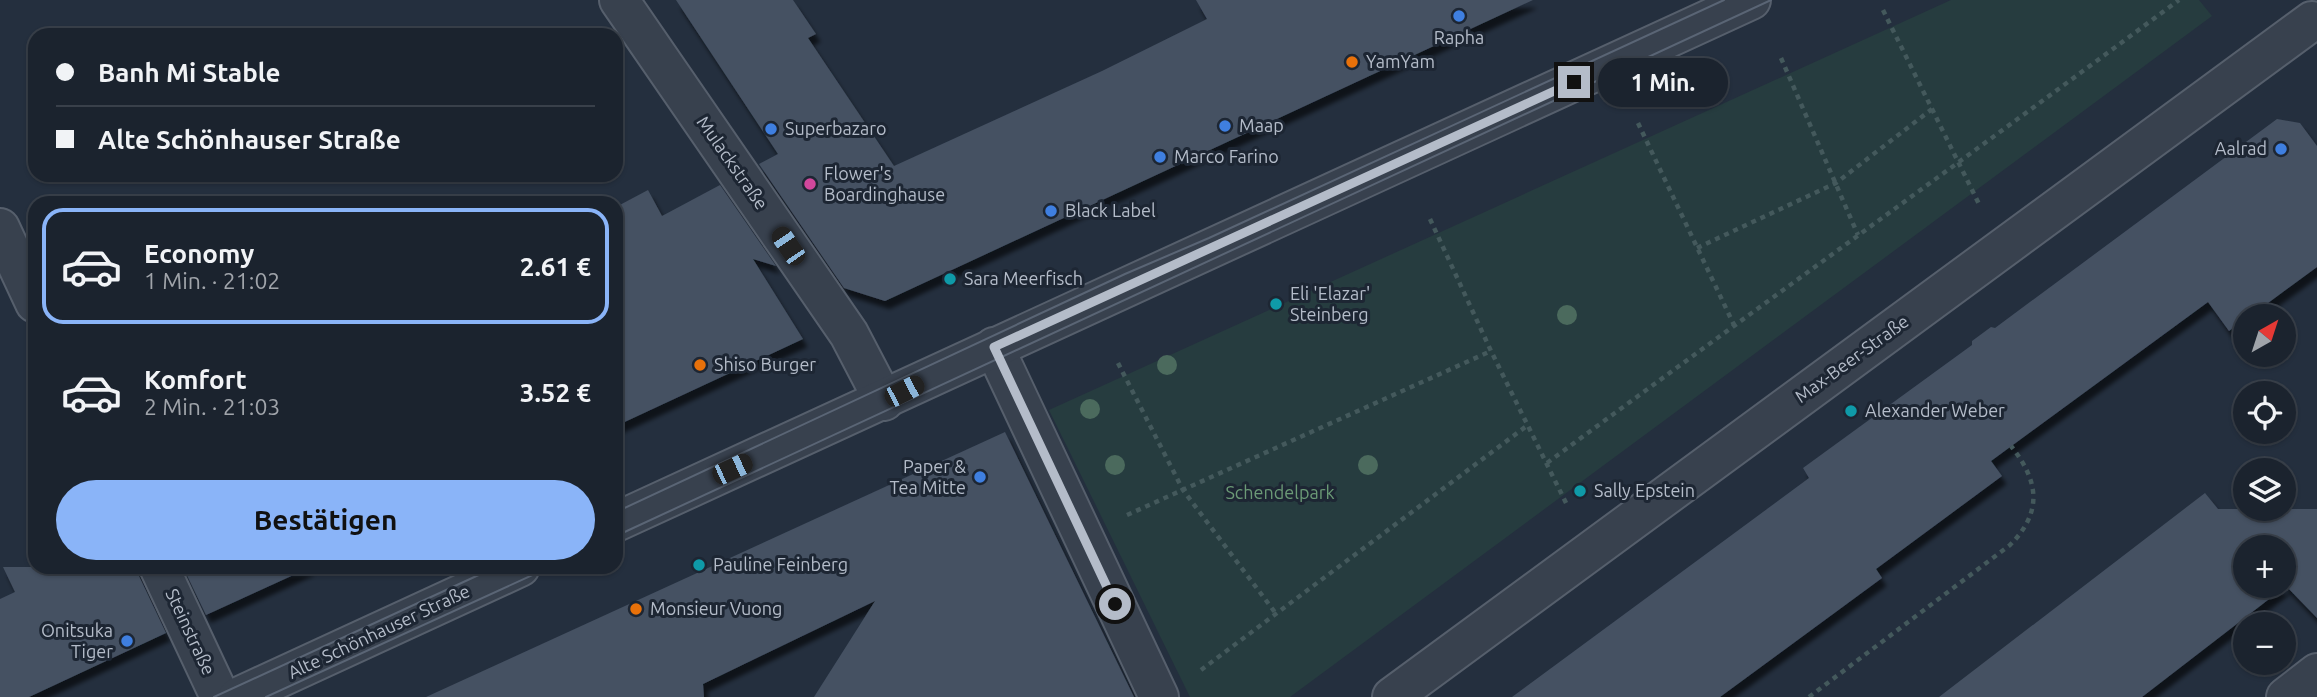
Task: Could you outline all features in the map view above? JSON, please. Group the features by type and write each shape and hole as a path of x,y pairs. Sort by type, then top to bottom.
{"street":[{"name":"Mulackstraße","path":"619,0 849,334 884,401"},
{"path":"623,519 1751,0"},
{"name":"Max-Beer-Straße","path":"1392,697 2308,16"},
{"path":"0,228 28,288"},
{"path":"994,347 1159,697"},
{"name":"Steinstraße","path":"162,574 220,697"},
{"name":"Alte Schönhauser Straße","path":"238,697 505,574"},
{"path":"2286,697 2317,673"}],"path":[{"path":"1546,463 1858,235 1960,164 2179,0"},
{"path":"1883,10 1982,210"},
{"path":"1781,58 1858,235"},
{"path":"1698,248 1836,183 1932,109"},
{"path":"1638,123 1734,325"},
{"path":"1430,219 1490,351 1571,513"},
{"path":"1124,517 1490,351"},
{"path":"1118,363 1183,490 1277,615"},
{"path":"1229,650 1528,425"},
{"path":"1809,697 2010,545 2023,532 2034,499 2032,483 2024,463 2011,446"}],"green space":[{"name":"Schendelpark","path":"1951,0 2199,0 2212,16 1290,697 1190,697 1049,410"}],"building":[{"path":"676,0 793,0 816,34 808,38 894,166 1102,71 1207,19 1196,0 1533,0 885,301 844,288 759,164 778,154"},
{"path":"2277,119 2300,123 2317,146 2317,267 2267,304 2233,304 2233,328 2229,331 2208,302 1991,461 2002,476 1876,569 1882,578 1720,697 1512,697 1809,478 1803,468 1972,345 1972,341 1991,327 1995,328"},
{"path":"720,185 776,266 753,259 803,339 623,423 623,203 648,190 662,216"},
{"path":"1005,432 1134,697 814,697 875,601 703,684 704,697 426,697"},
{"path":"2205,493 2218,509 2233,509 2233,521 2296,521 2296,509 2317,509 2317,618 2296,596 2296,535 2233,535 2233,598 2270,598 2252,612 2233,612 2233,627 2142,697 1939,697"},
{"path":"3,567 28,567 28,574 139,574 166,633 29,697 0,697 0,599 15,592"},
{"path":"186,574 296,574 206,615"}],"tram line":[{"path":"623,509 1125,274 1209,238 1724,0"},
{"path":"623,533 1771,0"},
{"path":"214,697 481,574"},
{"path":"266,697 535,574"}],"place":[{"name":"Rapha","path":"1459,16"},
{"name":"YamYam","path":"1352,62"},
{"name":"Maap","path":"1225,126"},
{"name":"Superbazaro","path":"771,129"},
{"name":"Aalrad","path":"2281,149"},
{"name":"Marco Farino","path":"1160,157"},
{"name":"Flower's Boardinghause","path":"810,184"},
{"name":"Black Label","path":"1051,211"},
{"name":"Sara Meerfisch","path":"950,279"},
{"name":"Eli 'Elazar' Steinberg","path":"1276,304"},
{"name":"Shiso Burger","path":"700,365"},
{"name":"Alexander Weber","path":"1851,411"},
{"name":"Paper & Tea Mitte","path":"980,477"},
{"name":"Sally Epstein","path":"1580,491"},
{"name":"Pauline Feinberg","path":"699,565"},
{"name":"Monsieur Vuong","path":"636,609"},
{"name":"Onitsuka Tiger","path":"127,641"}],"route":[{"path":"1115,604 994,347 1574,82"}]}
